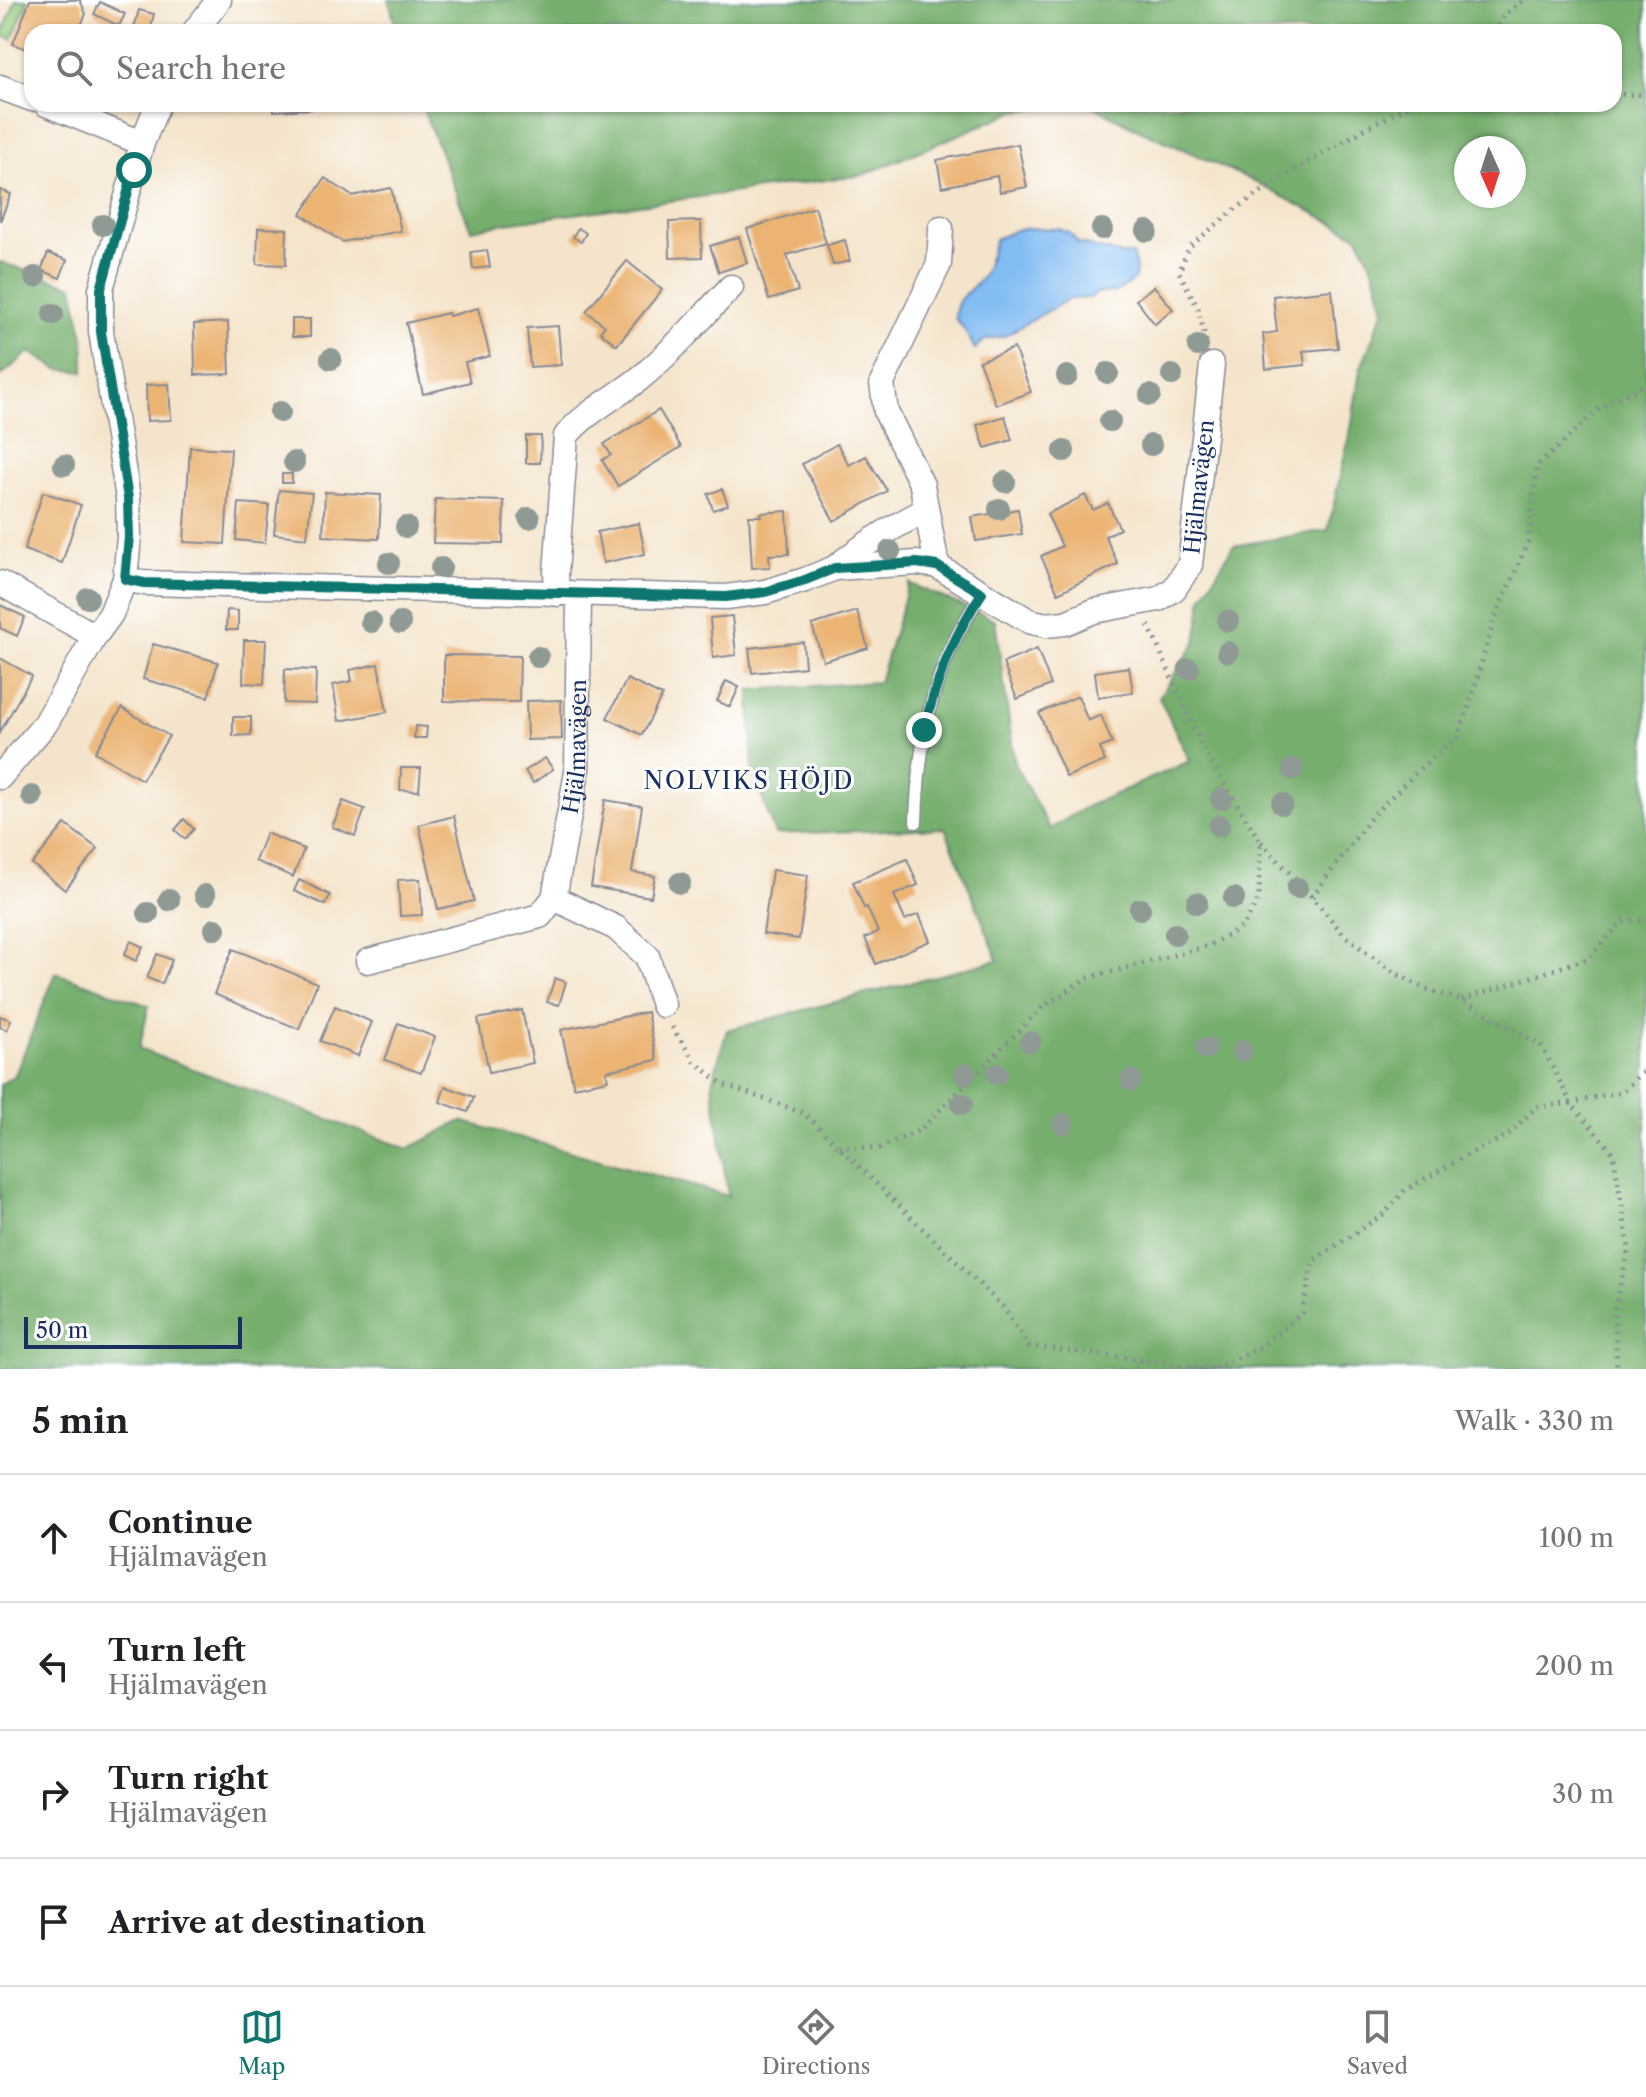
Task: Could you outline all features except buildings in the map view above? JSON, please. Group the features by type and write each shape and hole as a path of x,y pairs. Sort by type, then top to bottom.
{"street":[{"path":"200,24 219,0"},
{"path":"0,87 24,96"},
{"path":"66,112 142,143"},
{"path":"0,777 46,723 95,636 111,614 125,579 129,537 128,498 101,332 101,289 142,143 155,112"},
{"path":"937,566 922,485 886,412 882,383 939,264 941,228"},
{"name":"Hjälmavägen","path":"554,898 577,772 568,594 556,573 566,436 576,424 641,377 731,287"},
{"name":"Hjälmavägen","path":"835,568 917,563 937,566 1029,621 1046,625 1065,623 1094,611 1159,599 1174,589 1190,565 1212,365"},
{"name":"Hjälmavägen","path":"125,579 144,583 726,597 765,592 835,568 883,532 926,510"},
{"path":"0,583 95,636"},
{"path":"368,961 540,916 554,898 616,928 647,956 663,1005"}],"lane":[{"path":"916,822 918,772 934,690 964,619 982,593"}],"path":[{"path":"1499,24 1505,14 1524,0"},
{"path":"1622,94 1646,95"},
{"path":"1212,365 1198,308 1179,272 1189,247 1237,208 1290,173 1397,112"},
{"path":"1312,897 1372,816 1457,738 1494,620 1528,542 1537,466 1601,407 1646,384"},
{"path":"1139,603 1205,753 1260,841 1345,936 1390,970 1425,989 1461,1000 1541,1045 1571,1103 1613,1153 1629,1248 1614,1311 1617,1369"},
{"path":"839,1147 879,1148 920,1130 1043,1007 1085,979 1208,946 1243,926 1259,899 1260,841"},
{"path":"1461,1000 1589,958 1623,921 1646,920"},
{"path":"663,1005 670,1024 695,1062 722,1084 804,1113 1003,1307 1029,1346 1215,1369 1262,1346 1302,1313 1313,1261 1385,1213 1405,1190 1507,1136 1536,1107 1624,1091 1646,1068"},
{"path":"1135,1369 1141,1361"}],"green space":[{"path":"16,0 28,0 12,39 2,35"},
{"path":"389,0 1646,0 1646,1369 0,1369 0,1085 15,1075 56,973 149,1006 139,1049 408,1149 461,1121 728,1196 712,1082 727,1030 998,960 945,828 775,834 753,772 750,690 879,682 909,583 995,620 1015,765 1050,829 1086,807 1190,761 1159,697 1196,642 1203,596 1233,546 1328,530 1352,423 1360,370 1384,309 1372,265 1358,236 1247,178 1104,112 1622,112 1622,24 395,24"},
{"path":"424,112 1013,112 863,175 471,230"},
{"path":"0,262 73,286 84,339 84,372 58,369 29,352 0,377"}],"water":[{"path":"1059,229 1070,233 1078,243 1118,254 1132,254 1136,267 1135,279 1116,292 1069,299 1004,336 984,340 975,349 955,318 958,303 982,277 995,239 1016,230"}],"district":[{"name":"NOLVIKS HÖJD","path":"749,781"}],"route":[{"path":"134,170 101,289 101,332 128,498 129,537 125,579 144,583 726,597 765,592 835,568 917,563 937,566 982,593 964,619 947,655 924,730"}]}
